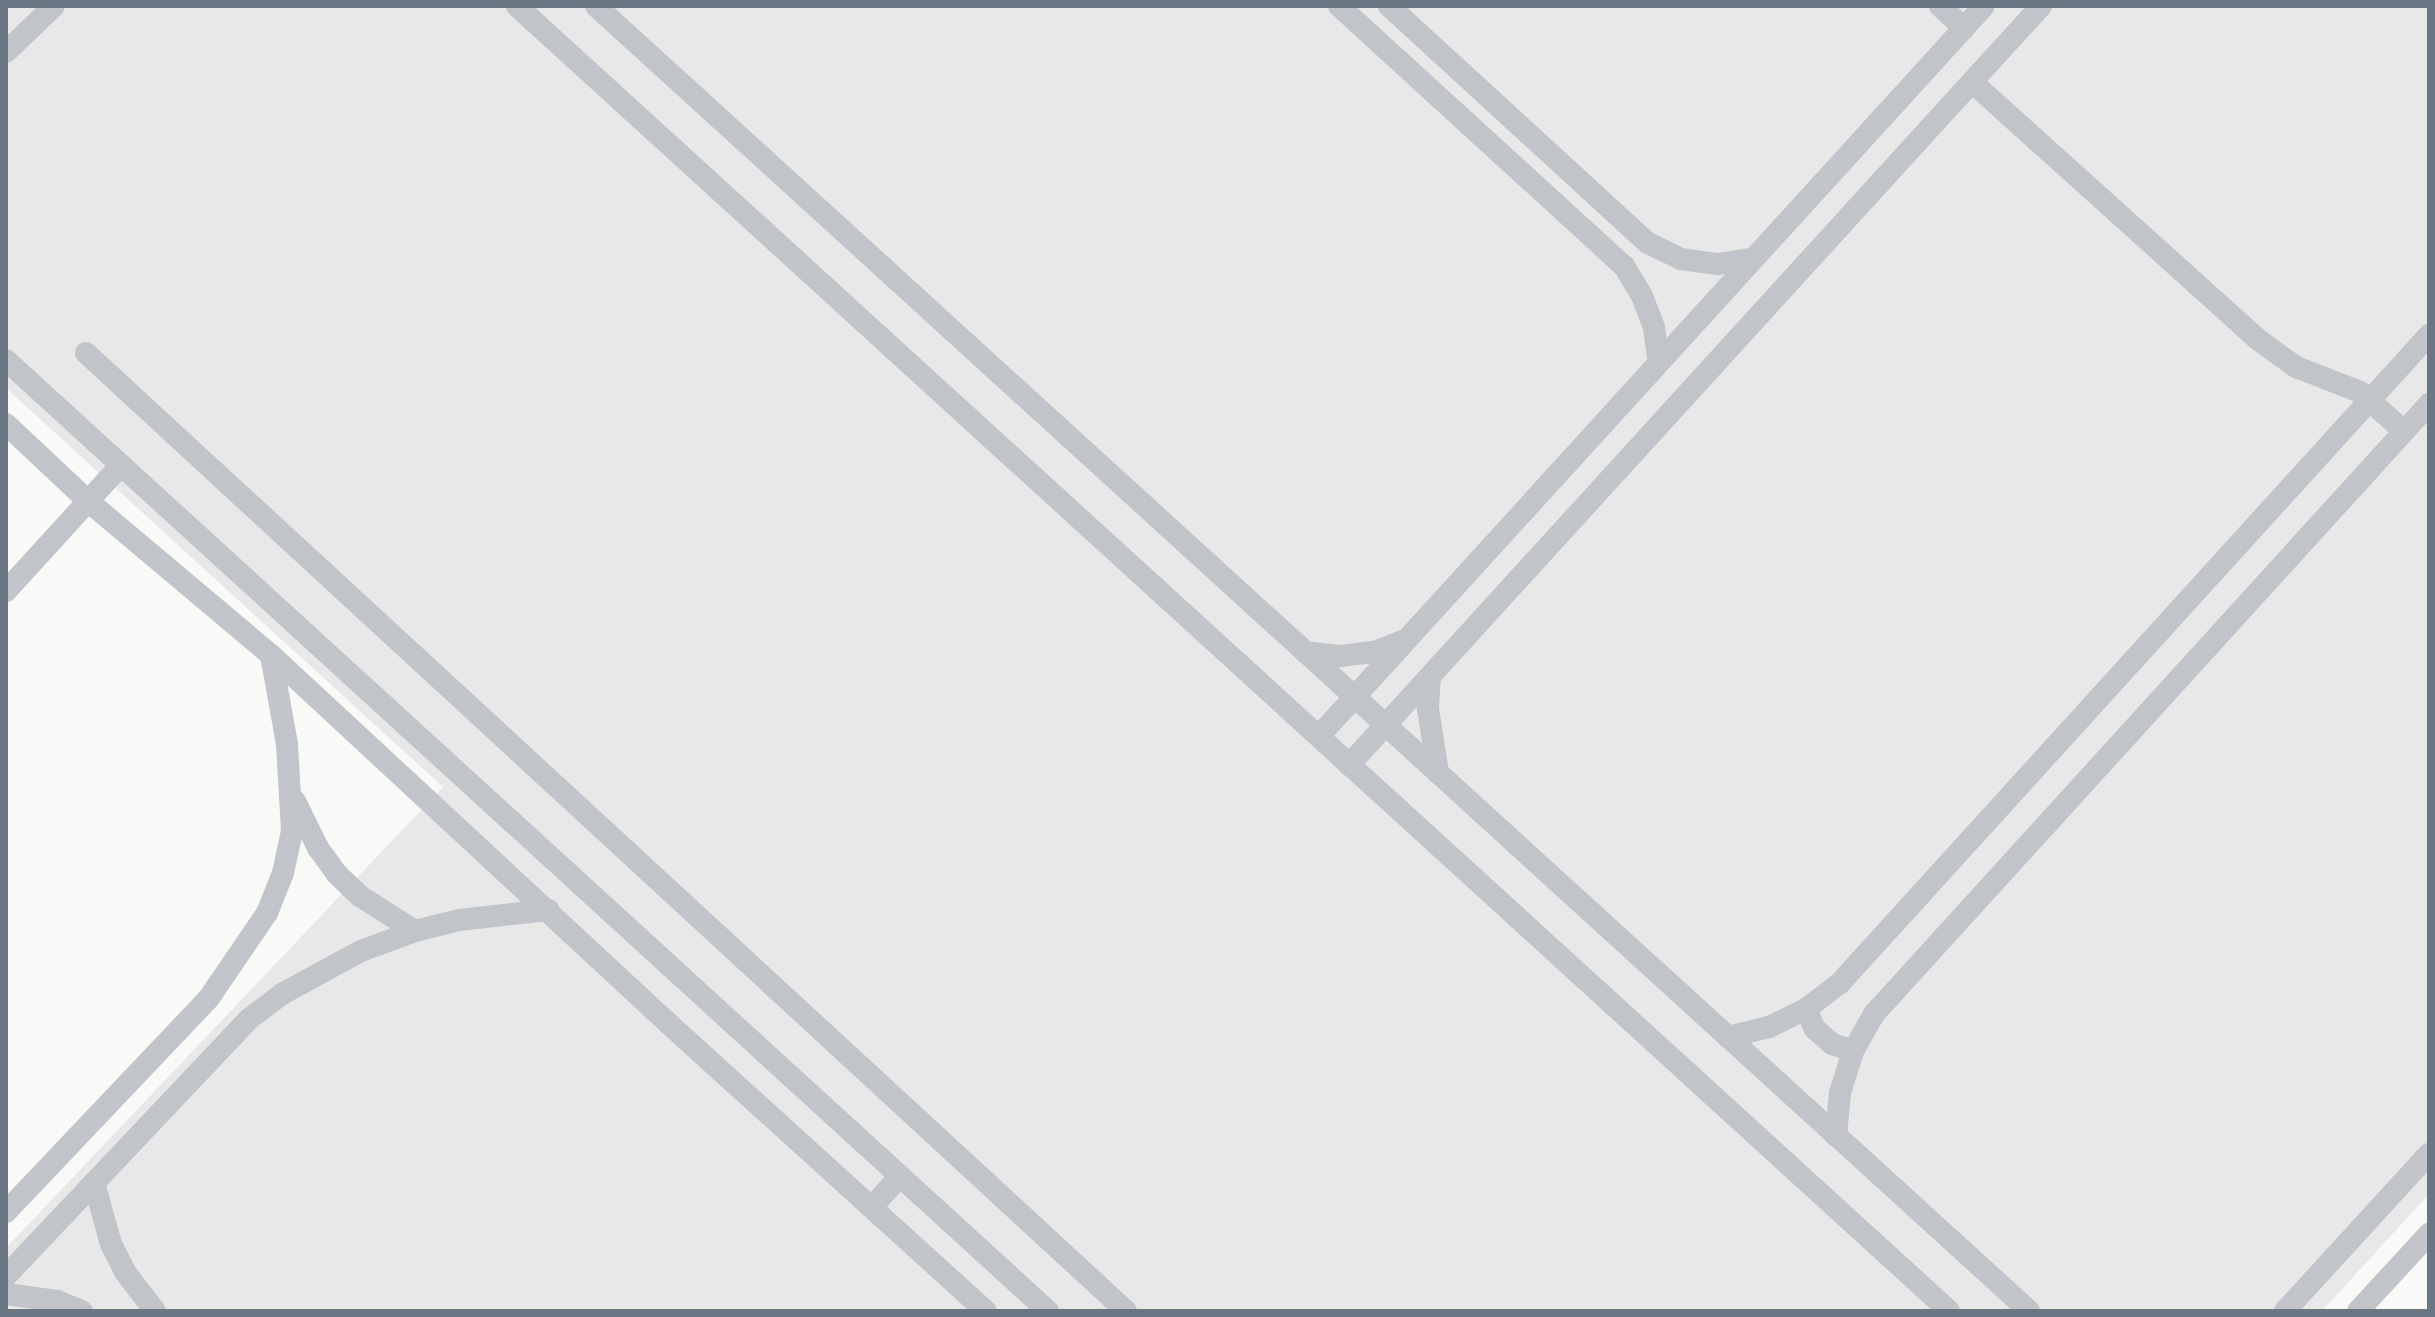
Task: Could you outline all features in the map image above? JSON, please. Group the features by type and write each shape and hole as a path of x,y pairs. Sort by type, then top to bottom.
{"street":[{"path":"6,52 54,6"},
{"path":"517,6 1949,1311"},
{"path":"596,6 2029,1311"},
{"path":"1339,6 1624,266 1650,317 1659,362"},
{"path":"1389,6 1648,243 1681,259 1718,264 1754,258"},
{"path":"1940,6 1964,28"},
{"path":"1319,736 1984,6"},
{"path":"1349,765 2041,6"},
{"path":"1972,82 2277,355 2315,375 2352,387 2404,431"},
{"path":"1728,1037 1769,1027 1806,1009 1840,983 2429,335"},
{"path":"86,353 1126,1311"},
{"path":"6,360 1048,1311"},
{"path":"1836,1136 1840,1093 1853,1051 1874,1014 2429,404"},
{"path":"6,424 88,501 271,655 986,1311"},
{"path":"6,591 121,465"},
{"path":"1305,652 1351,655 1375,652 1407,639"},
{"path":"6,1212 209,998 267,913 283,873 292,831 291,789 271,655"},
{"path":"1430,677 1428,709 1438,773"},
{"path":"291,789 307,829 337,874 360,896 415,931"},
{"path":"6,1276 249,1019 282,994 331,966 415,931 503,913 548,910"},
{"path":"1806,1009 1815,1029 1832,1044 1853,1051"},
{"path":"2285,1311 2429,1154"},
{"path":"872,1207 899,1177"},
{"path":"94,1183 111,1244 125,1272 155,1311"},
{"path":"2358,1311 2429,1234"},
{"path":"6,1294 57,1301 82,1311"}],"shaded area":[{"path":"6,6 2429,6 2429,1194 2322,1311 6,1311 6,1248 443,787 6,388"}]}
